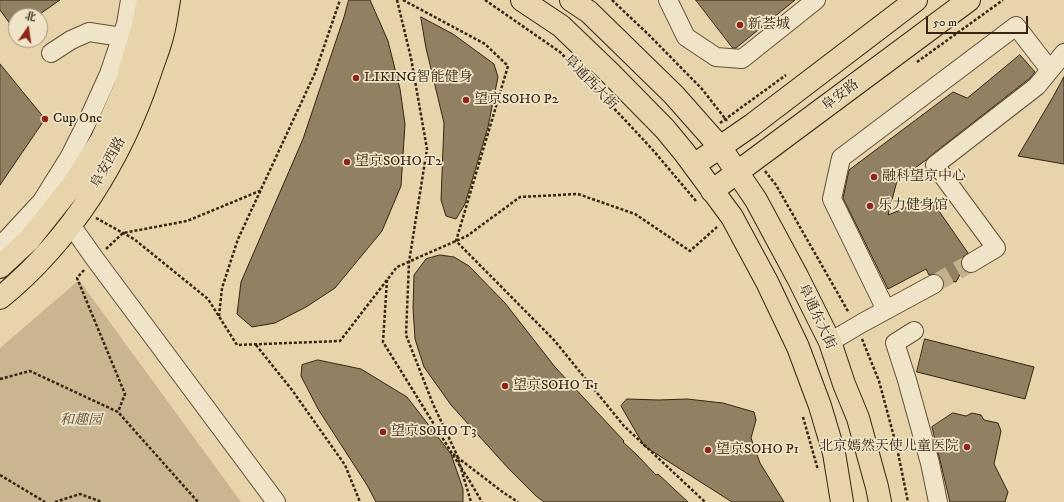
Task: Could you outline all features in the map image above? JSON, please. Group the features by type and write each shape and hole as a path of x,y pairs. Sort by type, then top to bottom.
{"main road":[{"name":"阜安西路","path":"0,267 34,234 75,182 102,139 125,87 143,26 148,0"},
{"name":"阜安西路","path":"0,298 15,286 48,252 76,217 118,149 142,96 163,34 169,0"},
{"name":"阜通西大街","path":"522,0 561,26 610,73 665,129 694,165"},
{"path":"842,502 834,453 820,406 798,347 767,282 732,217 705,197 694,165 714,140 731,127 774,108 916,0"},
{"name":"阜安路","path":"705,197 969,0"},
{"path":"583,3 674,95 714,140"},
{"path":"774,108 772,125 778,131 788,135"},
{"name":"阜通东大街","path":"714,140 738,172 761,209 830,342 844,384 858,418 880,502"}],"street":[{"path":"0,245 42,201 70,156 109,74 126,24 130,0"},
{"path":"668,0 686,37 716,57 742,59 816,0"},
{"path":"886,310 832,199 841,158 1016,26 1050,70"},
{"path":"51,53 71,40 89,32 122,36"},
{"path":"971,263 996,248 935,165 1037,86 1064,53"},
{"path":"76,217 95,259 276,502"},
{"path":"830,342 934,284"},
{"path":"914,331 895,342 930,463 938,502"}],"path":[{"path":"219,317 222,288 238,239 315,73 340,0"},
{"path":"397,0 411,58 427,149 409,262 406,335 433,404 458,458 471,502"},
{"path":"404,0 485,44 508,66 456,241"},
{"name":"阜通西大街","path":"485,0 560,52 625,120 680,182 705,197"},
{"path":"612,0 649,34 702,89 731,127"},
{"path":"714,140 731,127 747,104 792,71"},
{"path":"118,412 125,394 77,278 123,233 187,221 262,190"},
{"path":"76,217 123,233 134,239 208,299 237,345 340,341 397,267 467,236 520,197 578,194 635,214 690,251 717,227 713,222"},
{"path":"456,241 554,340 624,426 705,502"},
{"path":"387,280 383,342 482,502"},
{"path":"256,344 292,390 345,465 360,502"},
{"path":"0,379 30,371 118,412 198,502"},
{"path":"803,415 818,475"},
{"path":"453,454 518,502"},
{"path":"0,475 45,502"},
{"path":"55,502 80,494 102,502"}],"green space":[{"name":"和趣园","path":"79,280 241,502 0,502 0,348"}],"building":[{"path":"0,0 60,0 48,8 8,8 8,21 0,10"},
{"name":"望京SOHO T2","path":"349,0 370,0 388,41 400,89 405,124 401,186 382,231 335,288 306,307 275,323 252,327 237,314 241,282 303,139"},
{"name":"新荟城","path":"696,0 795,0 736,48 733,48"},
{"name":"望京SOHO P2","path":"421,17 453,34 494,64 498,77 488,127 465,204 456,219 446,216 441,200 444,123 426,48"},
{"name":"融科望京中心","path":"1020,55 1035,72 1030,78 897,181 888,215 930,198 968,253 962,258 961,264 963,269 956,282 944,280 940,275 929,275 926,269 888,289 843,198 849,170 953,92 967,98"},
{"path":"0,64 45,119 0,185"},
{"path":"1064,77 1064,164 1018,156 1053,97"},
{"name":"望京SOHO T1","path":"440,255 454,257 469,266 505,303 555,367 624,441 623,442 656,475 658,474 688,502 544,502 536,496 508,468 451,405 424,367 415,339 413,308 414,275 426,259"},
{"path":"925,339 1034,367 1025,399 917,372"},
{"name":"望京SOHO T3","path":"318,360 361,369 407,397 451,454 463,489 463,502 376,502 367,485 318,409 301,376 302,365"},
{"name":"望京SOHO P1","path":"627,399 687,399 723,403 754,412 756,420 751,438 760,463 784,502 732,502 644,446 621,406"},
{"name":"北京嫣然天使儿童医院","path":"953,413 966,416 972,413 981,415 984,420 998,423 1001,431 994,464 1008,492 1005,502 950,502 932,427"}],"tunnel":[{"path":"934,284 971,263"}],"place":[{"name":"新荟城","path":"740,25"},
{"name":"LIKING智能健身","path":"356,78"},
{"name":"望京SOHO P2","path":"466,100"},
{"name":"Cup One","path":"45,119"},
{"name":"望京SOHO T2","path":"347,162"},
{"name":"融科望京中心","path":"874,177"},
{"name":"乐力健身馆","path":"870,206"},
{"name":"望京SOHO T1","path":"505,386"},
{"name":"望京SOHO T3","path":"383,432"},
{"name":"北京嫣然天使儿童医院","path":"967,447"},
{"name":"望京SOHO P1","path":"708,450"}]}
